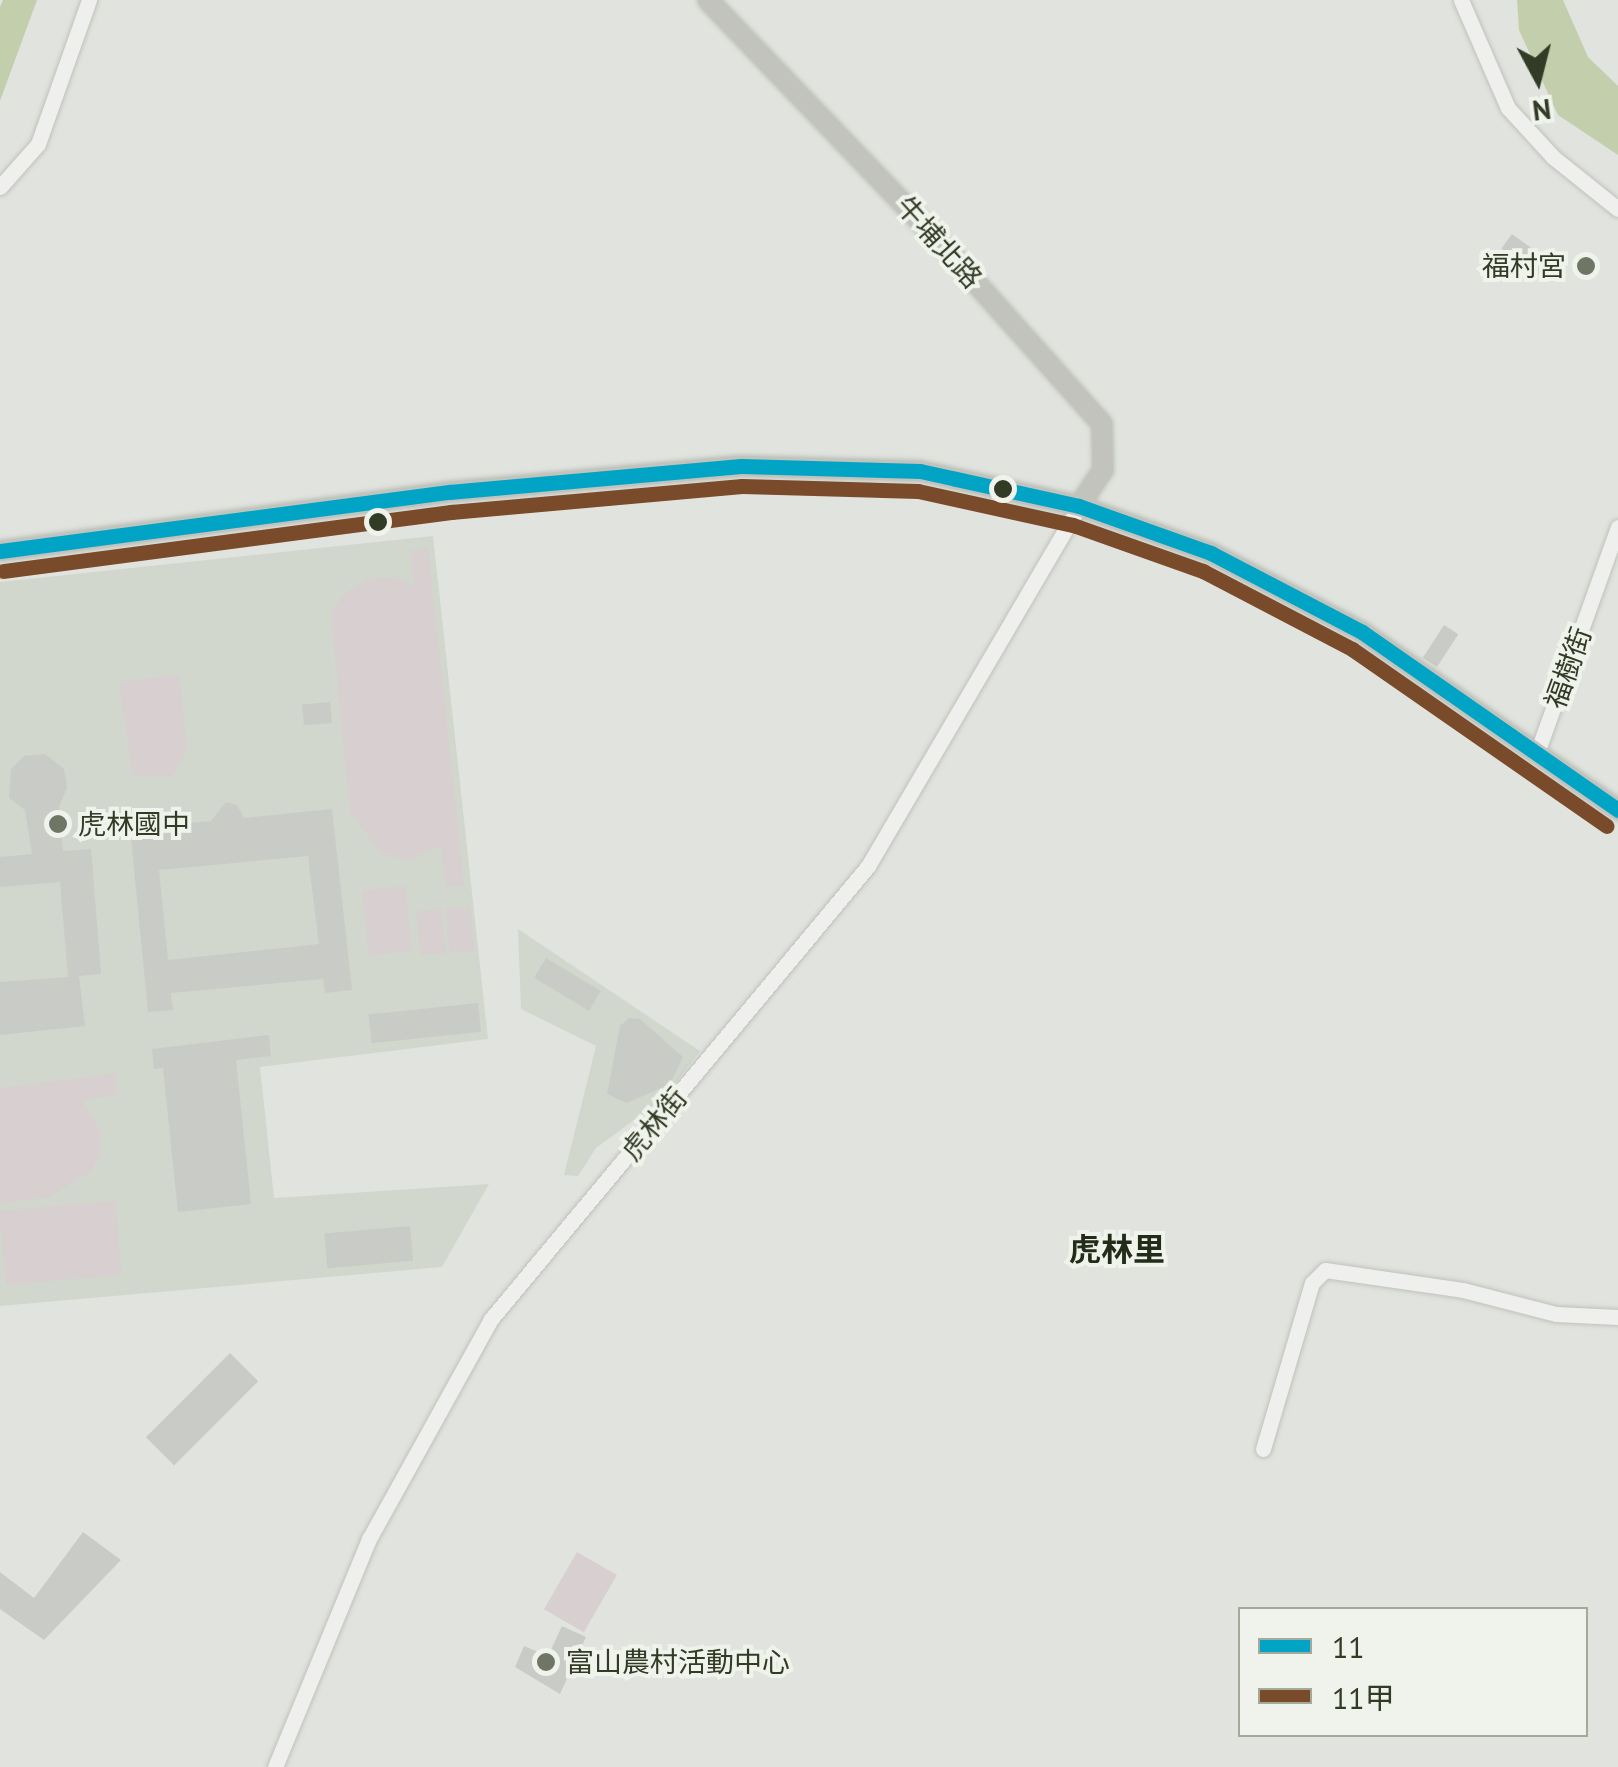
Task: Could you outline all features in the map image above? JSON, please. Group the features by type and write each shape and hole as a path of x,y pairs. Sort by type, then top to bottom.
{"street":[{"path":"0,188 38,144 89,0"},
{"name":"牛埔北路","path":"708,0 926,227 1102,424 1103,470 1079,506"},
{"path":"1461,0 1508,108 1553,157 1618,209"},
{"path":"0,551 449,492 741,466 920,472 1079,506 1212,554 1362,632 1618,810"},
{"name":"虎林街","path":"276,1767 369,1538 492,1319 868,866 1079,506"},
{"name":"福樹街","path":"1537,752 1618,527"},
{"path":"1263,1449 1312,1283 1325,1270 1463,1290 1556,1314 1618,1317"}],"shaded area":[{"path":"3,0 37,0 0,101 0,7"},
{"path":"1517,0 1563,0 1588,57 1618,86 1618,155 1558,115 1519,30"},
{"path":"433,536 488,1039 260,1067 274,1198 489,1184 442,1267 0,1306 0,582"},
{"path":"428,548 464,885 446,887 441,845 408,860 379,852 350,811 331,613 345,593 370,579 395,577 414,587 411,551"},
{"path":"179,675 187,749 172,777 133,775 119,682"},
{"path":"405,886 412,951 369,955 362,890"},
{"path":"470,907 475,951 450,953 445,910"},
{"path":"441,909 446,953 421,955 416,912"},
{"path":"518,929 700,1051 664,1098 596,1148 578,1176 564,1175 596,1046 521,1009"},
{"path":"115,1074 117,1095 82,1100 100,1130 100,1154 89,1173 49,1197 0,1203 0,1088"},
{"path":"115,1201 121,1275 6,1285 0,1211"},
{"path":"577,1552 617,1575 584,1632 544,1609"}],"building":[{"path":"1512,234 1554,265 1543,279 1501,249"},
{"path":"1444,625 1458,634 1437,667 1423,658"},
{"path":"330,702 332,723 304,725 302,704"},
{"path":"45,754 64,769 67,788 59,807 63,851 91,849 101,974 79,976 85,1026 0,1035 0,982 68,977 60,882 0,887 0,857 32,854 25,810 9,798 11,769 24,756"},
{"path":"226,802 237,805 244,818 332,809 352,990 325,993 323,979 171,993 173,1010 148,1012 130,828 211,821","holes":["308,856 319,944 168,960 159,870"]},
{"path":"546,958 601,991 589,1011 534,978"},
{"path":"478,1003 481,1032 372,1043 369,1014"},
{"path":"629,1018 640,1019 683,1057 670,1084 627,1103 607,1094 620,1026"},
{"path":"269,1035 271,1056 236,1060 251,1204 178,1212 163,1068 154,1069 152,1049"},
{"path":"410,1226 413,1261 327,1268 324,1233"},
{"path":"230,1353 258,1381 174,1465 146,1437"},
{"path":"83,1532 121,1560 44,1640 0,1609 0,1572 34,1598"},
{"name":"富山農村活動中心","path":"562,1626 586,1637 560,1694 515,1667 524,1646 548,1656"}],"transit line":[{"name":"11","path":"0,551 449,492 741,466 920,471 1079,506 1211,553 1362,632 1618,810"},
{"name":"11甲","path":"3,571 451,512 742,486 918,491 1073,525 1203,571 1352,649 1607,826"}],"place":[{"name":"福村宮","path":"1586,266"},
{"name":"虎林國中","path":"58,824"},
{"name":"富山農村活動中心","path":"546,1662"}],"district":[{"name":"虎林里","path":"1117,1249"}]}
